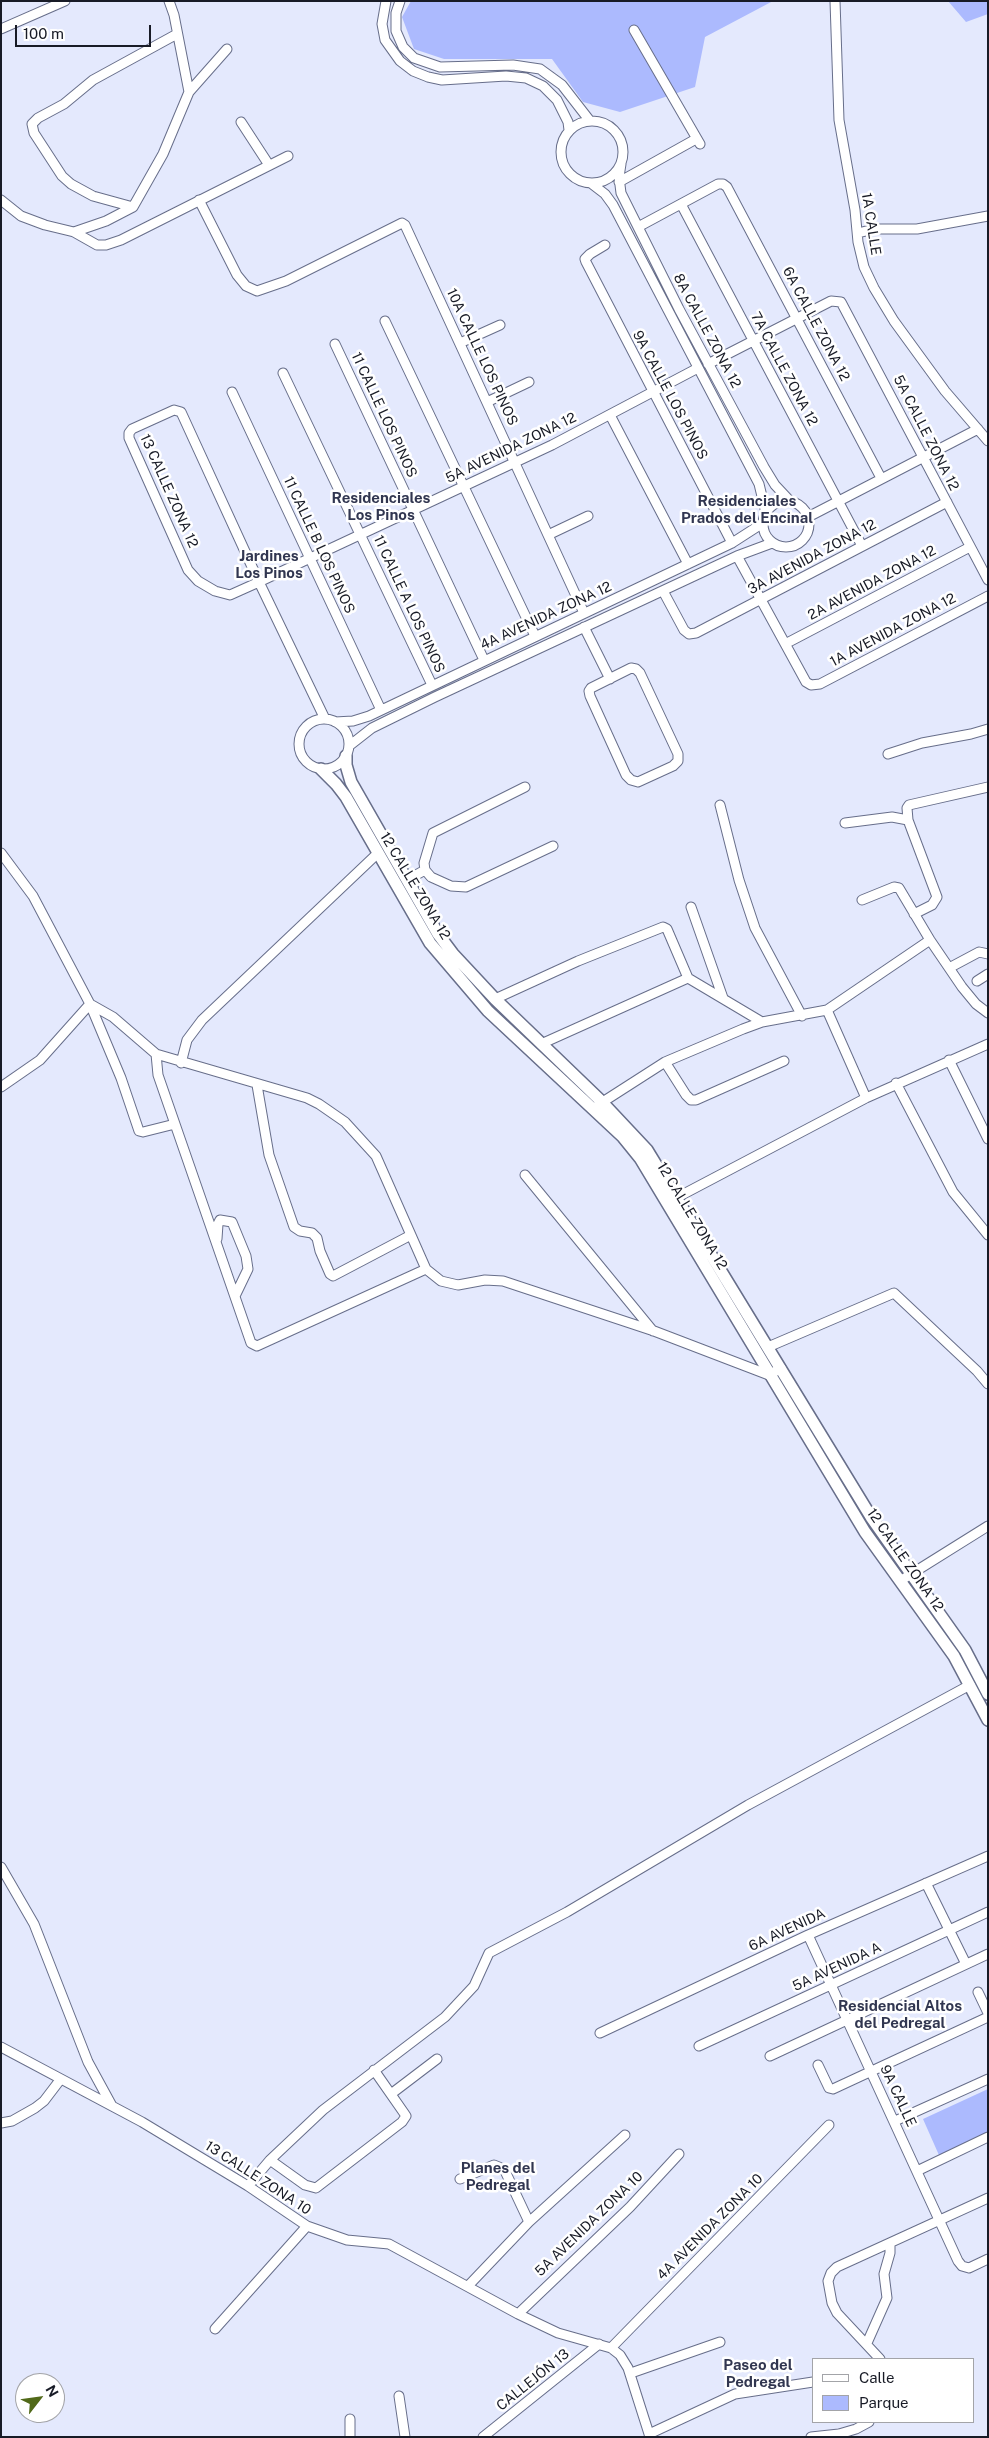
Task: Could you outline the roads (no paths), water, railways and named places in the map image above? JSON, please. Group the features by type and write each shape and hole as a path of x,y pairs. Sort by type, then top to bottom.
{"street":[{"path":"1,29 64,1"},
{"path":"168,1 174,14 189,92"},
{"path":"386,1 382,16 386,40 400,61 412,71 442,80 506,76 526,78 543,86 557,100 568,122 569,130"},
{"path":"400,1 396,13 396,31 403,47 414,58 440,67 513,65 540,69 562,85 590,121"},
{"name":"1A CALLE","path":"835,1 839,120 864,267 883,306 936,380 988,441"},
{"path":"619,182 698,142 634,30"},
{"path":"133,206 93,196 71,184 62,176 34,133 32,124 38,118 64,104 93,80 178,34"},
{"path":"74,232 106,221 133,206 163,154 189,92 227,49"},
{"path":"590,121 604,124 618,136 623,155 620,164 609,178 592,184 574,178 563,164 561,146 569,130 582,122 590,121"},
{"path":"240,122 269,165"},
{"path":"1,200 22,216 45,225 74,232 89,242 106,246 288,156"},
{"name":"8A CALLE ZONA 12","path":"620,164 619,182 624,201 708,364 769,475 790,502"},
{"name":"8A CALLE ZONA 12","path":"592,184 605,194 613,205 759,484 766,513"},
{"name":"6A CALLE ZONA 12","path":"681,204 723,184 728,189 881,478"},
{"name":"10A CALLE LOS PINOS","path":"198,200 237,275 246,286 256,291 286,281 402,223 408,228 584,613"},
{"path":"638,227 681,204"},
{"name":"7A CALLE ZONA 12","path":"681,204 862,546"},
{"path":"858,233 874,229 917,229 988,216"},
{"name":"9A CALLE LOS PINOS","path":"605,246 586,259 652,392 732,543"},
{"name":"5A CALLE ZONA 12","path":"797,317 831,300 838,300 846,308 988,580"},
{"path":"708,364 797,317"},
{"path":"385,321 535,636"},
{"path":"460,343 500,325"},
{"name":"11 CALLE LOS PINOS","path":"335,344 484,660"},
{"name":"5A AVENIDA ZONA 12","path":"225,595 235,593 259,582 515,462 698,368"},
{"name":"11 CALLE A LOS PINOS","path":"283,373 432,685"},
{"path":"487,402 529,382"},
{"name":"11 CALLE B LOS PINOS","path":"232,392 381,710"},
{"name":"13 CALLE ZONA 12","path":"225,595 198,581 188,570 129,438 128,433 132,429 174,410 178,410 259,582"},
{"path":"610,414 688,564"},
{"path":"808,517 978,429"},
{"path":"790,502 801,506 808,517 808,531 800,543 786,548 772,543 766,537 763,522 766,513 776,503 790,502"},
{"name":"3A AVENIDA ZONA 12","path":"663,590 684,630 689,634 761,599 947,502"},
{"path":"548,535 588,516"},
{"name":"4A AVENIDA ZONA 12","path":"335,722 361,719 381,710 732,543 763,522"},
{"name":"4A AVENIDA ZONA 12","path":"347,751 372,728 663,590 737,556 772,543"},
{"name":"2A AVENIDA ZONA 12","path":"787,644 970,547"},
{"path":"737,556 787,644"},
{"path":"259,582 325,719"},
{"name":"1A AVENIDA ZONA 12","path":"787,644 806,682 810,685 820,684 988,596"},
{"path":"584,627 610,678"},
{"path":"631,668 636,669 640,673 678,754 678,761 673,766 638,782 631,780 626,775 590,696 591,688 610,678 631,668"},
{"path":"325,719 335,722 346,732 347,751 335,766 321,769 314,767 303,757 300,742 305,728 317,720 325,719"},
{"path":"888,754 922,743 988,729"},
{"name":"12 CALLE ZONA 12","path":"347,751 346,765 351,782 438,934 453,954 495,999 601,1101 646,1150 871,1517 951,1651 988,1720"},
{"name":"12 CALLE ZONA 12","path":"321,769 341,790 436,950 488,1011 623,1137 640,1158 865,1532 966,1650 988,1694"},
{"path":"525,787 434,833 424,864 425,870 431,877 451,886 466,886 553,846"},
{"path":"914,914 932,905 937,897 908,820 907,808 909,805 988,787"},
{"path":"720,805 738,880 756,928 802,1016"},
{"path":"845,823 892,817 908,820"},
{"path":"1,853 32,896 90,1004 121,1078 138,1131 143,1132 175,1124"},
{"path":"181,1062 187,1040 202,1020 378,853"},
{"path":"407,880 425,870"},
{"path":"862,900 896,887 949,968 976,1004 988,1013"},
{"path":"691,907 723,998"},
{"path":"495,999 578,961 663,927 667,929 688,978 762,1022"},
{"path":"593,1110 601,1101 666,1062 762,1022 827,1010 930,940"},
{"path":"949,968 979,952 988,954"},
{"path":"977,981 988,974"},
{"path":"540,1044 688,978"},
{"path":"90,1004 113,1017 156,1054 306,1098 320,1104 354,1130 376,1156 426,1269 435,1278 458,1286 485,1280 503,1281 654,1332 769,1375 781,1368"},
{"path":"1,1086 40,1060 90,1004"},
{"path":"827,1010 866,1098"},
{"path":"676,1198 896,1083 988,1044"},
{"path":"156,1054 158,1075 236,1296 251,1344 257,1346 426,1269"},
{"path":"949,1060 988,1139"},
{"path":"666,1062 686,1094 691,1100 696,1100 784,1061"},
{"path":"896,1083 953,1192 988,1235"},
{"path":"258,1084 269,1155 294,1227 300,1231 312,1233 317,1238 320,1252 330,1274 333,1276 411,1235"},
{"path":"525,1175 654,1332"},
{"path":"217,1244 218,1224 223,1219 229,1220 235,1227 248,1269 236,1296"},
{"path":"768,1347 894,1292 977,1371 988,1384"},
{"path":"906,1578 988,1526"},
{"path":"248,2186 270,2160 323,2110 446,2017 474,1986 489,1953 575,1907 748,1805 970,1685"},
{"name":"6A AVENIDA","path":"600,2033 808,1935 988,1856"},
{"path":"1,1867 34,1924 84,2053 112,2106"},
{"path":"926,1883 966,1964"},
{"name":"5A AVENIDA A","path":"699,2046 988,1912"},
{"name":"9A CALLE","path":"808,1935 958,2261 965,2268 988,2259"},
{"path":"770,2056 988,1954"},
{"path":"818,2065 831,2089 871,2071 988,2015 978,1992"},
{"name":"13 CALLE ZONA 10","path":"1,2047 112,2106 248,2186 307,2226 347,2240 389,2244 518,2314 558,2333 611,2348"},
{"path":"391,2094 437,2059"},
{"path":"270,2160 308,2188 317,2188 404,2119 404,2113 374,2070"},
{"path":"894,2121 988,2079"},
{"path":"1,2123 12,2121 35,2108 60,2080"},
{"name":"4A AVENIDA ZONA 10","path":"611,2348 829,2125"},
{"path":"468,2286 529,2222 625,2135"},
{"path":"917,2171 988,2137"},
{"name":"5A AVENIDA ZONA 10","path":"518,2314 630,2207 679,2154"},
{"path":"460,2179 494,2165 499,2166 505,2171 529,2222"},
{"path":"879,2358 867,2343 836,2313 832,2303 829,2277 837,2267 988,2198"},
{"path":"215,2329 307,2226"},
{"path":"867,2343 887,2298 884,2274 890,2253 890,2243"},
{"path":"631,2373 720,2342"},
{"name":"CALLEJÓN 13","path":"483,2437 599,2344"},
{"path":"611,2348 620,2356 631,2373 650,2436 725,2397 812,2382"},
{"path":"399,2396 405,2437"},
{"path":"350,2419 350,2437"},
{"path":"811,2437 839,2434 856,2429 867,2423"}],"district":[{"name":"Residenciales Los Pinos","path":"381,506"},
{"name":"Residenciales Prados del Encinal","path":"747,510"},
{"name":"Jardines Los Pinos","path":"269,564"},
{"name":"Residencial Altos del Pedregal","path":"900,2014"},
{"name":"Planes del Pedregal","path":"498,2176"},
{"name":"Paseo del Pedregal","path":"758,2374"}]}
